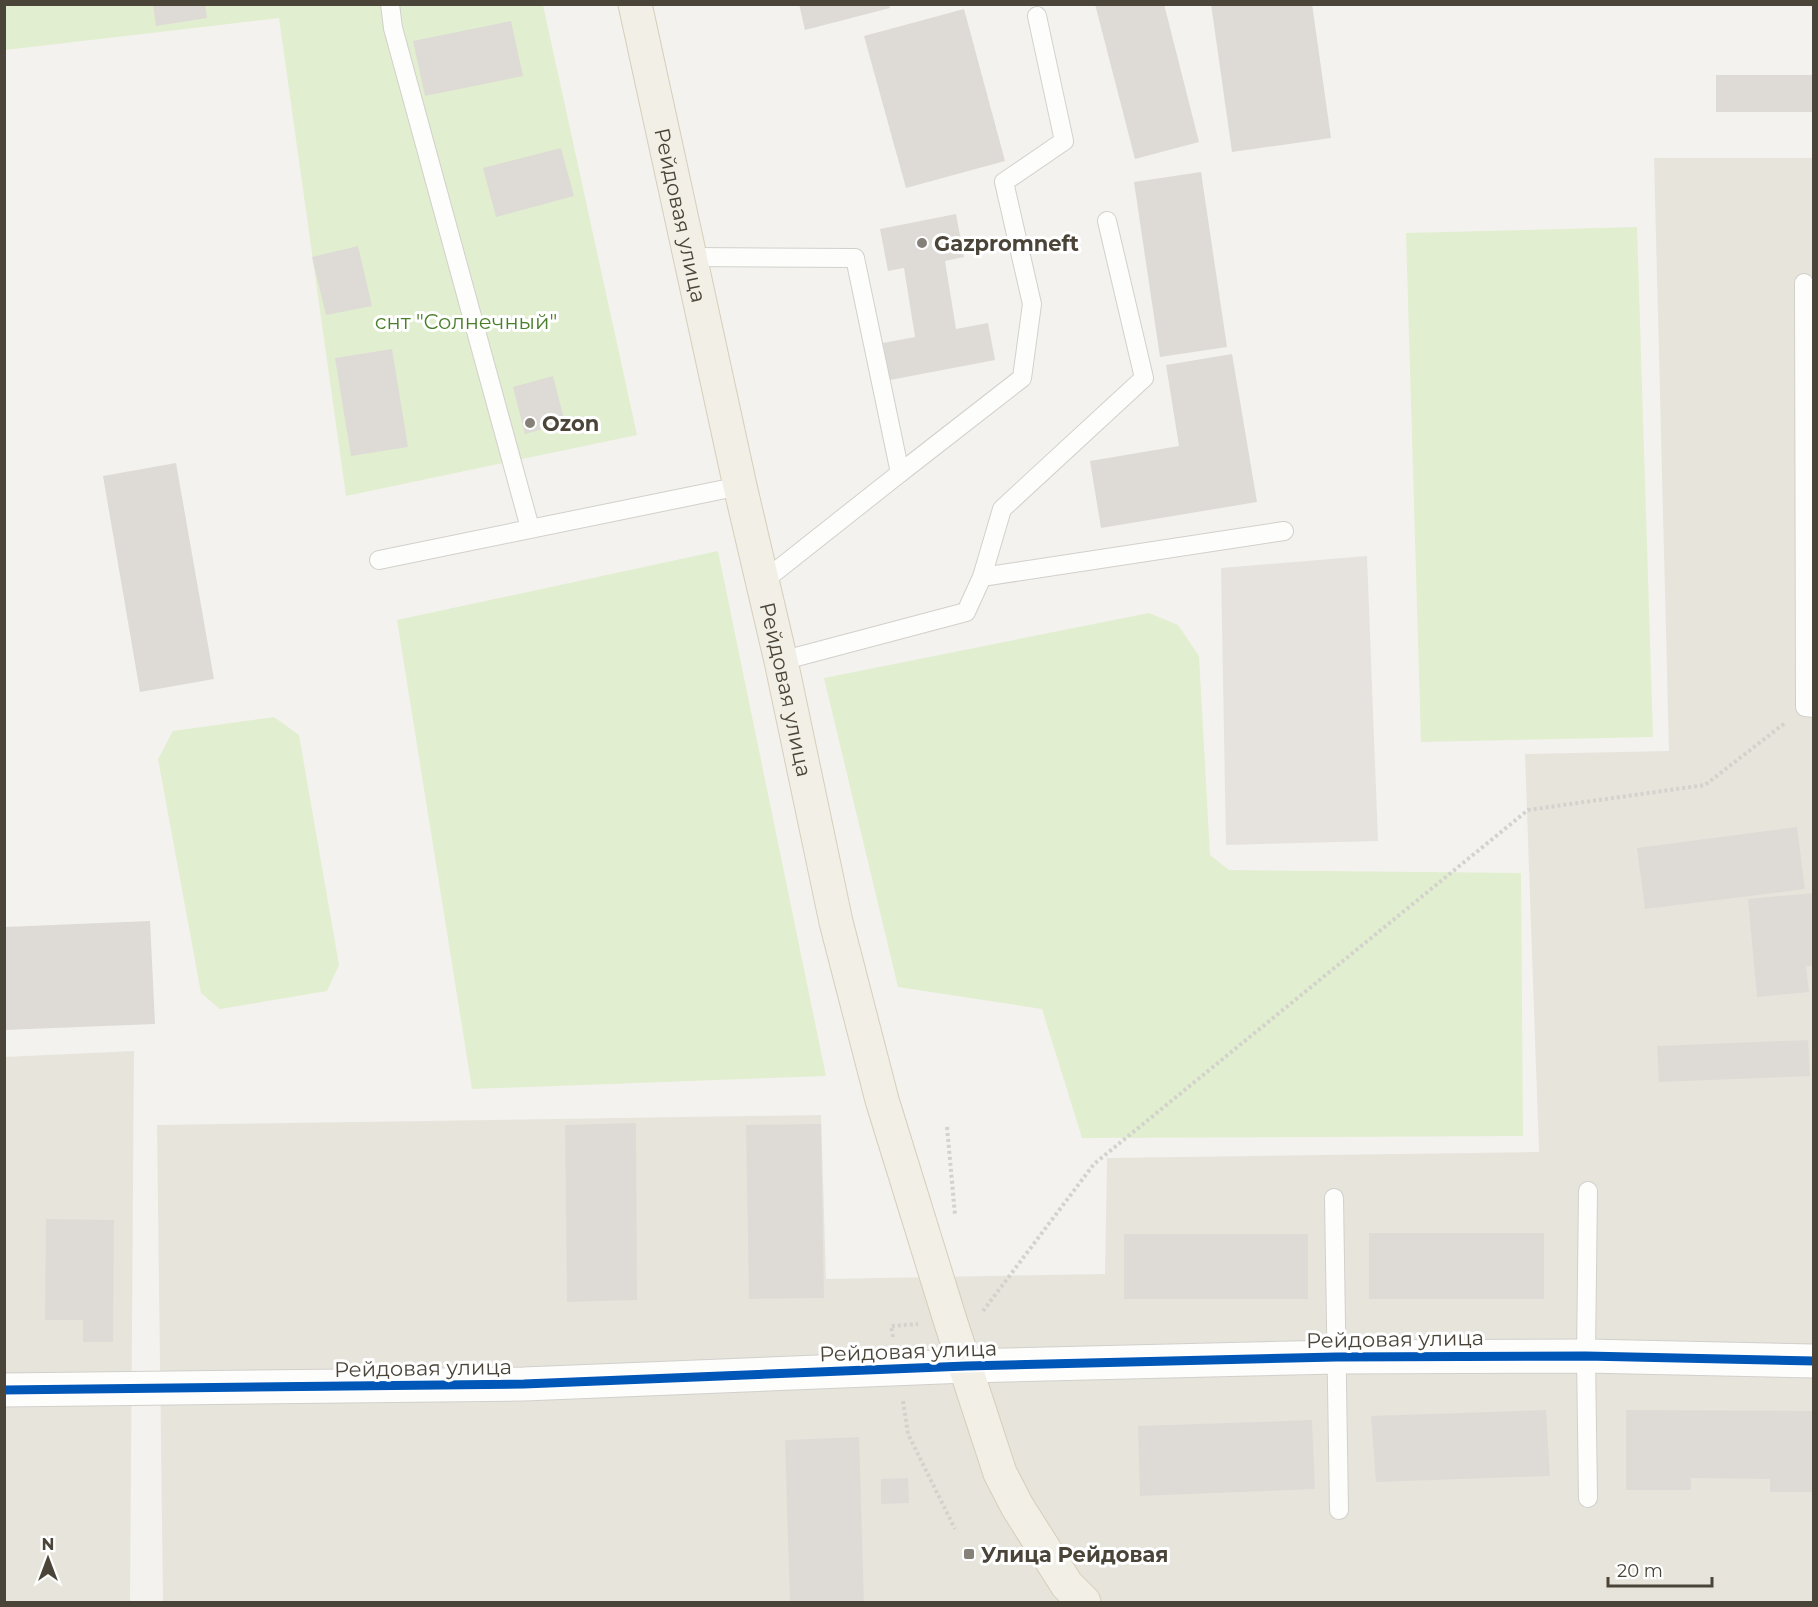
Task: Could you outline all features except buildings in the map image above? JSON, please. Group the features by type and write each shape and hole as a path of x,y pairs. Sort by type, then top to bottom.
{"main road":[{"name":"Рейдовая улица","path":"635,4 761,583 781,661 836,922 882,1100 950,1320 1004,1481 1017,1506 1067,1585 1084,1602"}],"street":[{"name":"Рейдовая улица","path":"4,1390 524,1384 966,1366 1336,1357 1586,1356 1814,1361"}],"lane":[{"path":"390,4 393,28 530,528"},
{"path":"761,583 1022,378 1032,304 1004,182 1064,141 1037,16"},
{"path":"781,661 966,612 982,577 1002,509 1144,378 1107,221"},
{"path":"691,257 855,258 900,473"},
{"path":"1804,283 1809,708"},
{"path":"379,560 740,486"},
{"path":"982,577 1284,531"},
{"path":"1588,1191 1586,1356 1588,1498"},
{"path":"1334,1198 1339,1510"}],"path":[{"path":"981,1313 1094,1164 1528,810 1705,785 1809,708"}],"shaded area":[{"path":"1654,158 1813,158 1813,1602 163,1602 157,1125 821,1115 826,1279 1105,1274 1107,1158 1539,1152 1525,754 1669,751"},
{"path":"1367,556 1378,841 1226,845 1221,568"},
{"path":"134,1051 130,1602 5,1602 4,1057"}],"green space":[{"name":"снт \"Солнечный\"","path":"4,5 543,5 637,435 346,496 279,18 5,50"},
{"path":"1637,227 1653,737 1421,742 1406,233"},
{"path":"718,551 826,1076 472,1089 397,620"},
{"path":"1149,613 1178,625 1199,656 1210,855 1229,870 1521,873 1523,1136 1082,1138 1042,1009 898,987 824,678"},
{"path":"274,717 299,735 339,965 327,991 220,1009 201,993 158,759 173,731"}],"cycle path":[{"path":"4,1390 524,1384 966,1366 1336,1357 1586,1356 1814,1361"}],"place":[{"name":"Gazpromneft","path":"922,243"},
{"name":"Ozon","path":"530,423"},
{"name":"Улица Рейдовая","path":"969,1554"}]}
